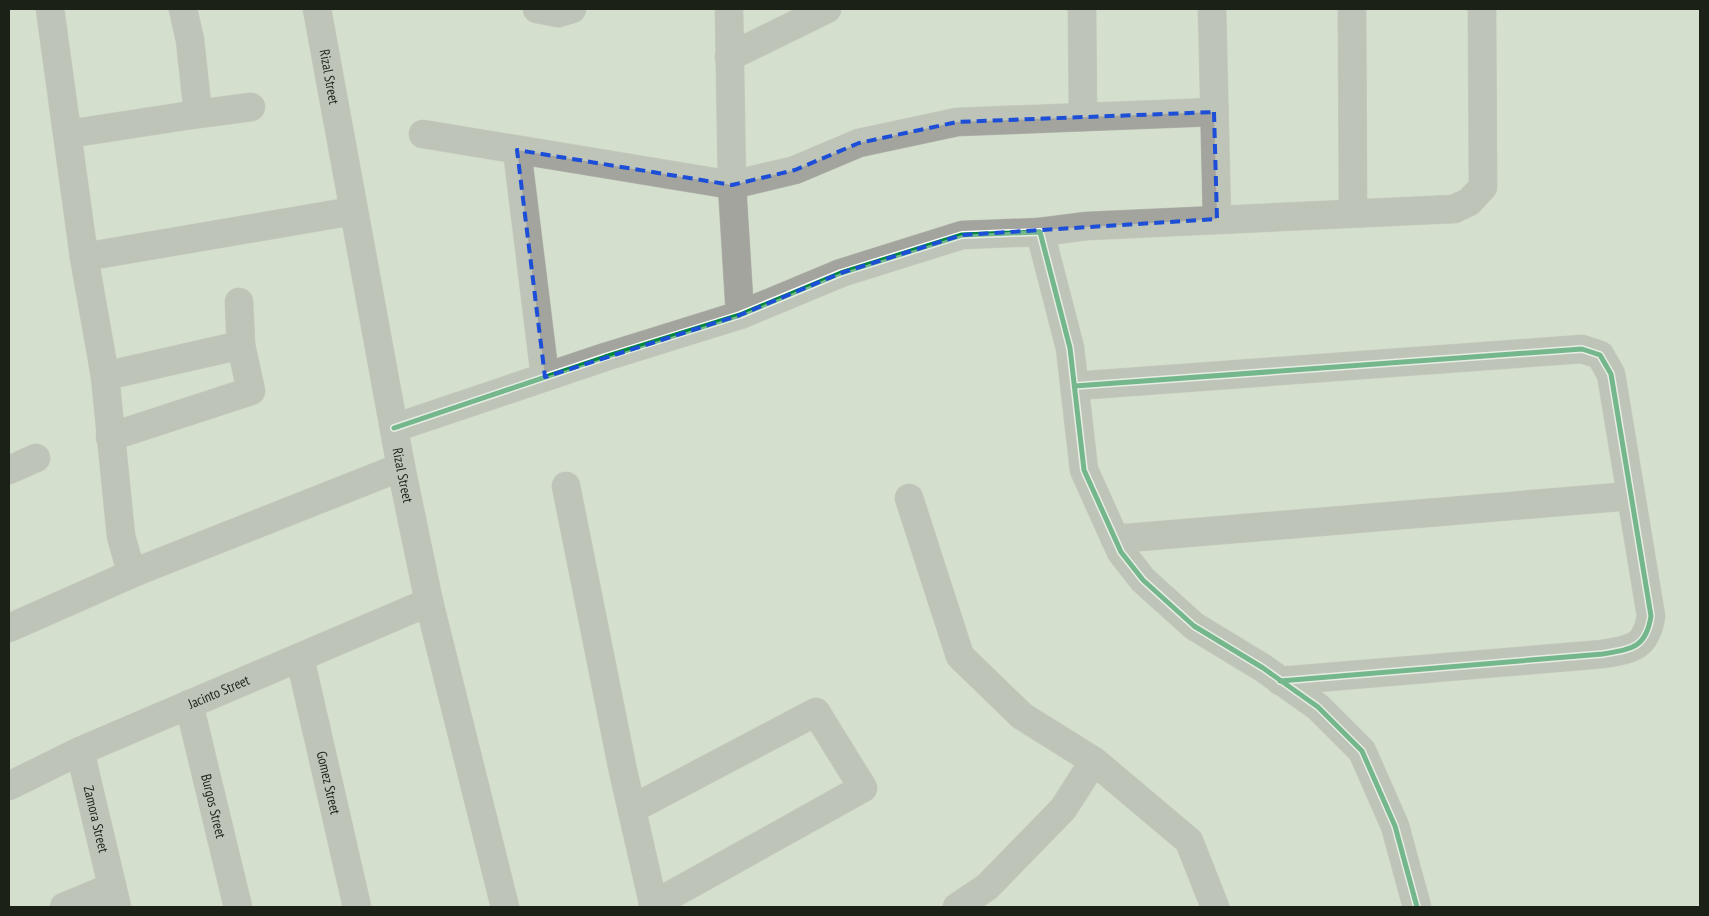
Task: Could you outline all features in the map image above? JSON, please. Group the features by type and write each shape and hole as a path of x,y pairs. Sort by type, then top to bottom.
{"street":[{"path":"50,9 84,258 105,376 121,536 128,561 138,571"},
{"path":"183,9 190,40 198,114"},
{"name":"Rizal Street","path":"318,9 353,211 401,467 429,602 505,907"},
{"path":"537,9 558,13 572,9"},
{"path":"729,9 732,185 740,315"},
{"path":"729,57 827,9"},
{"path":"1082,9 1083,117"},
{"path":"1212,9 1217,219"},
{"path":"1352,9 1352,212"},
{"path":"394,428 545,377 740,315 841,273 962,235 1040,232 1087,226 1217,219 1454,209 1469,202 1483,187 1482,9"},
{"path":"68,134 251,107"},
{"path":"423,134 732,185 795,170 859,143 957,122 1214,112"},
{"path":"517,150 545,377"},
{"path":"84,258 353,211"},
{"path":"1040,232 1070,348 1084,470 1122,552 1143,580 1194,626 1318,707 1362,751 1395,826 1417,907"},
{"path":"110,437 251,391 241,345 239,302"},
{"path":"105,376 241,345"},
{"path":"1075,386 1582,349 1600,355 1612,374 1650,616 1648,633 1631,649 1603,654 1280,681"},
{"path":"9,470 36,458"},
{"path":"9,628 138,571 401,467"},
{"path":"566,486 632,809 653,906 863,788 816,712 632,809"},
{"path":"1115,539 1631,496"},
{"path":"909,498 960,656 1022,716 1094,761 1189,841 1215,907"},
{"name":"Jacinto Street","path":"9,786 80,751 429,602"},
{"name":"Gomez Street","path":"300,658 356,907"},
{"name":"Burgos Street","path":"189,704 238,907"},
{"name":"Zamora Street","path":"64,907 114,897 80,751"},
{"path":"957,907 987,887 1063,809 1094,761"}],"highlighted area":[{"path":"1214,112 1217,219 962,235 841,273 740,315 545,377 517,150 732,185 795,170 859,143 957,122"}],"cycle path":[{"path":"394,428 605,357 740,315 841,273 962,235 1040,232 1070,348 1084,470 1121,552 1143,580 1194,626 1263,668 1318,707 1362,751 1395,826 1417,907"},
{"path":"1075,386 1582,349 1600,355 1611,374 1651,616 1649,627 1641,641 1630,648 1603,654 1280,681"}]}
